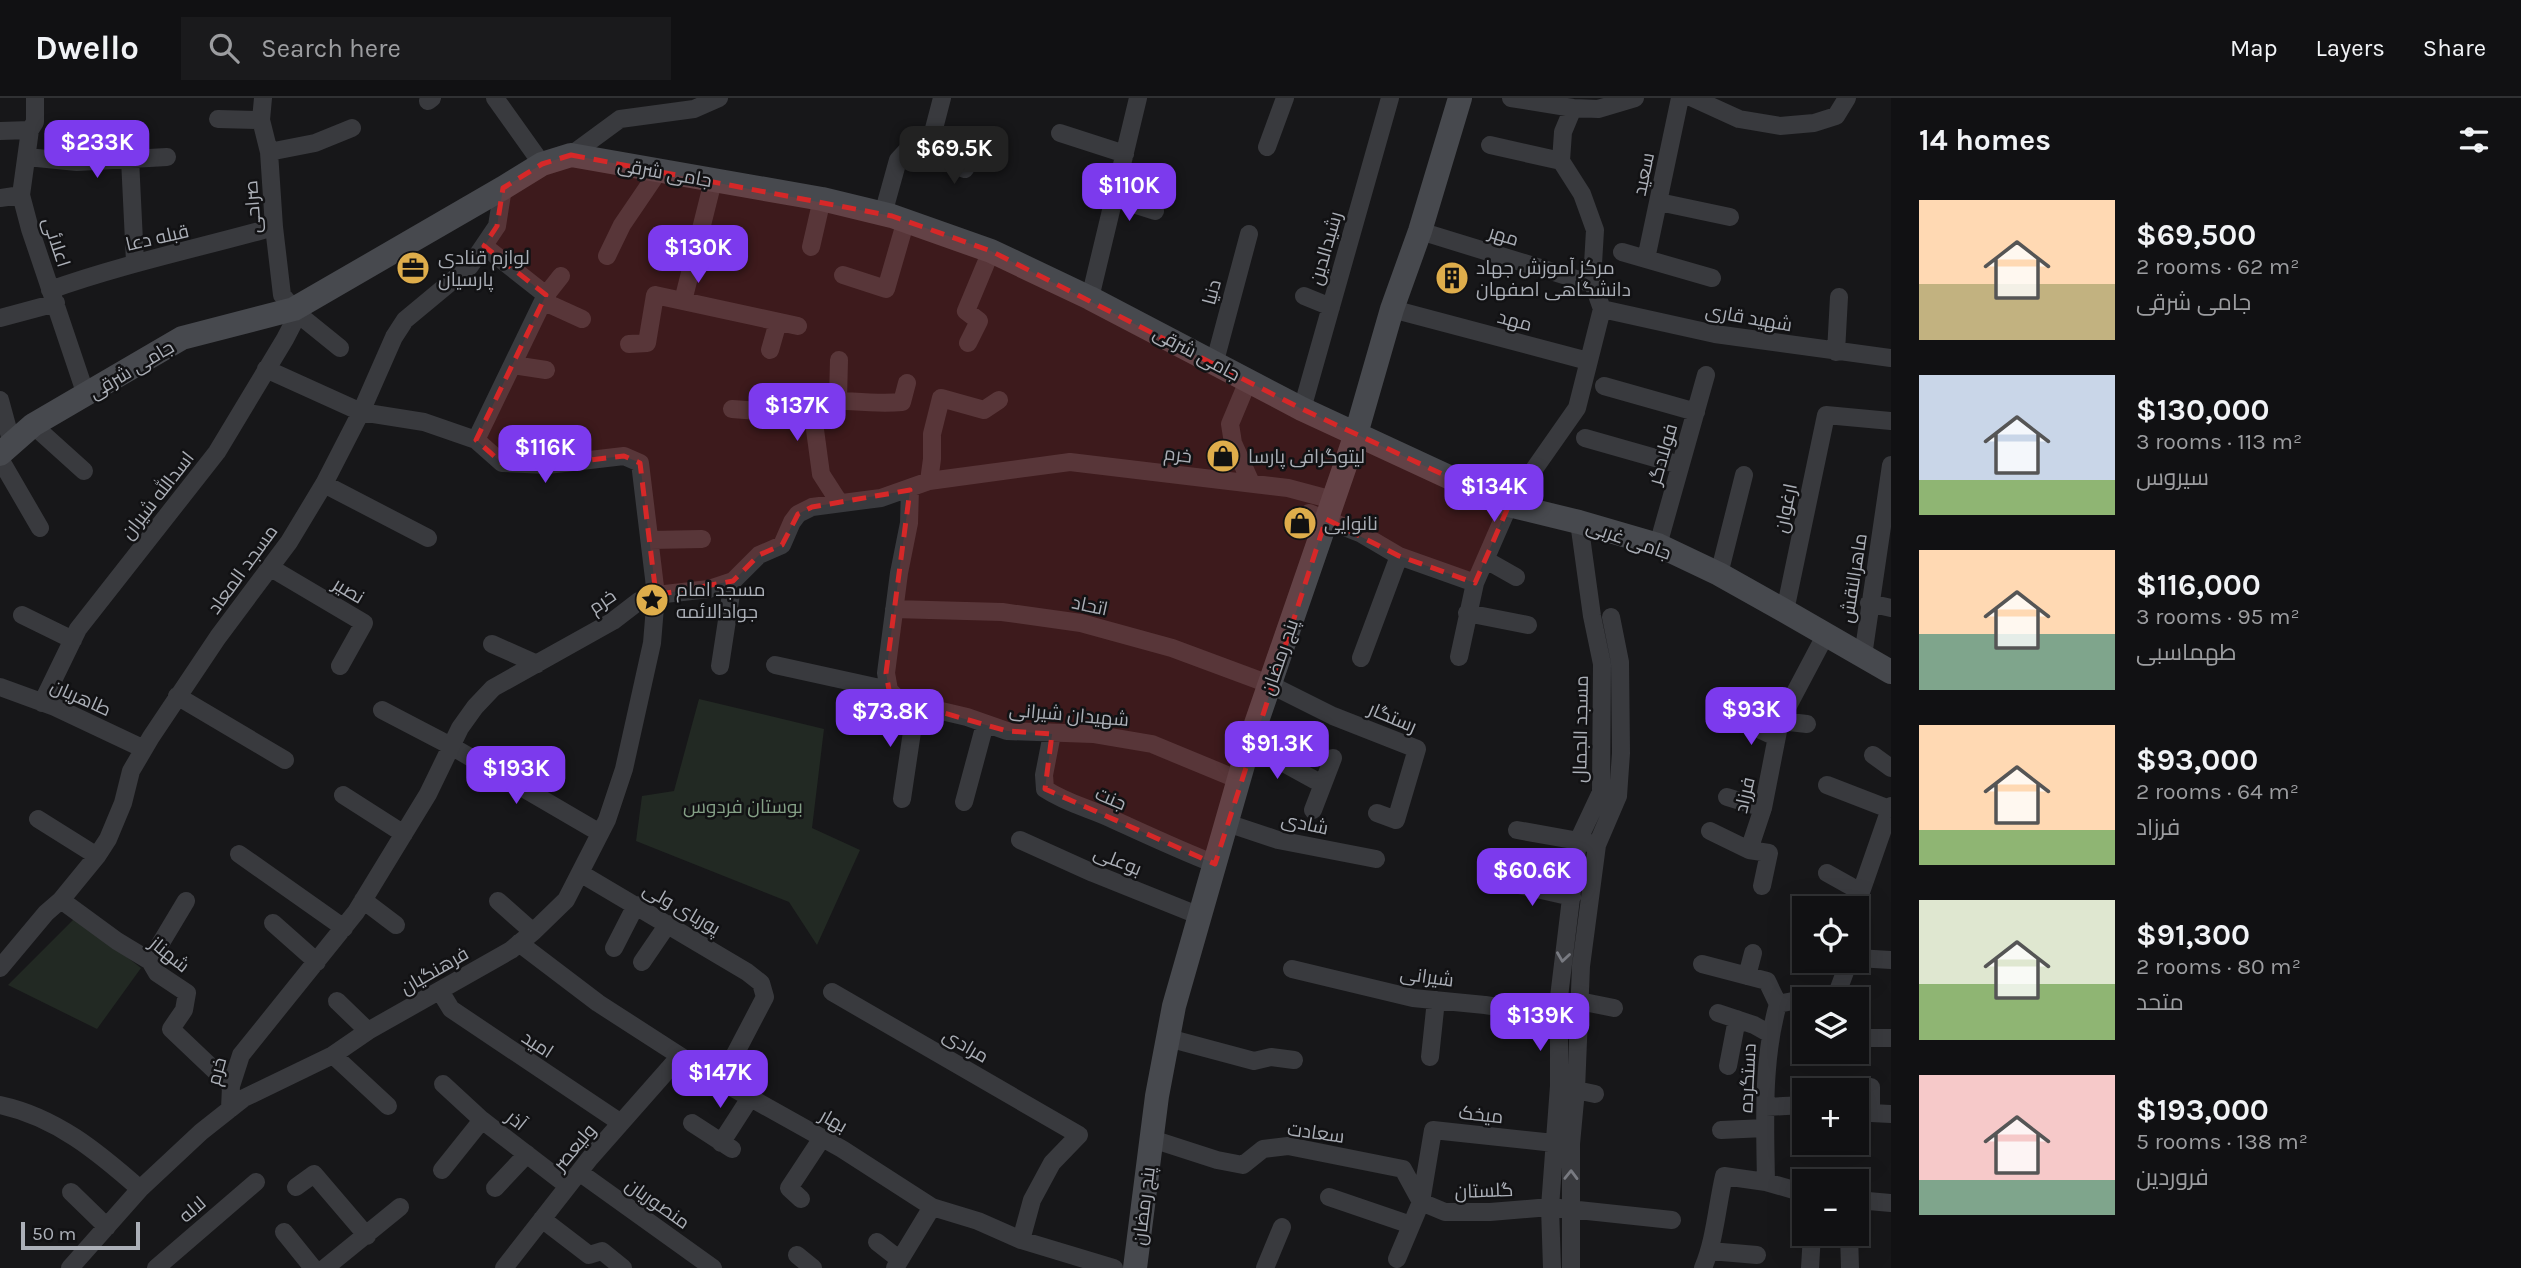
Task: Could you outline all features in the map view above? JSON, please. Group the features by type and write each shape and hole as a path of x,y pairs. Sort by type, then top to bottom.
{"street":[{"name":"اعلائی","path":"35,98 35,122 30,130 22,195 30,229 86,395"},
{"name":"صراحی","path":"263,98 261,120 268,152 282,295 296,311"},
{"path":"495,98 541,164"},
{"path":"638,98 640,116"},
{"path":"571,155 620,119 694,109 719,98"},
{"path":"883,214 898,160 908,148 922,146 930,140 942,98"},
{"path":"1090,298 1138,98"},
{"path":"1267,147 1285,98"},
{"name":"رشیدالدین","path":"1302,409 1390,98"},
{"name":"پنج رمضان","path":"1135,1268 1152,1139 1174,1006 1239,780 1323,511 1356,434 1392,309 1420,231 1460,98"},
{"path":"1511,98 1573,108 1598,109 1635,98"},
{"name":"سعید","path":"1646,259 1680,98"},
{"path":"1694,98 1739,119 1780,126 1814,123 1836,116 1847,98"},
{"path":"1556,160 1573,108"},
{"path":"218,119 261,120"},
{"path":"268,152 315,143 352,128"},
{"path":"0,131 30,130"},
{"path":"1060,133 1125,154"},
{"path":"1459,657 1475,583 1509,505 1577,408 1601,313 1585,280 1595,230 1582,194 1556,160 1490,145"},
{"path":"908,148 965,169 976,149"},
{"name":"جامی شرقی","path":"4,452 33,425 182,338 296,311 541,164 571,155 822,199 906,220 991,251 1090,298 1302,409 1356,434"},
{"path":"27,157 77,162 167,157"},
{"path":"130,159 135,262"},
{"path":"607,256 622,225 658,172"},
{"path":"683,301 713,181"},
{"name":"مسجد المعاد","path":"0,968 46,913 61,900 108,839 123,803 131,771 144,748 177,696 271,568 324,484 405,320 470,266 484,246 496,226 503,188"},
{"path":"0,198 22,195"},
{"path":"1114,198 1155,211"},
{"path":"811,247 822,199"},
{"path":"1659,202 1730,217"},
{"path":"843,275 886,289 906,220"},
{"name":"قبله دعا","path":"0,318 135,262 195,250 274,227"},
{"name":"مهر","path":"1420,231 1585,280"},
{"name":"دنیا","path":"1214,361 1249,234"},
{"path":"484,246 546,295 549,304 582,319"},
{"path":"968,343 979,321 966,311 991,251"},
{"path":"1622,252 1712,278"},
{"path":"266,369 361,412 424,422 476,440 546,295 561,276"},
{"path":"629,344 647,343 655,295 798,326"},
{"path":"1304,296 1331,307"},
{"path":"1836,352 1839,297"},
{"name":"مهد","path":"1392,309 1588,362"},
{"path":"296,311 340,348"},
{"name":"اسدالله شیران","path":"42,703 78,629 217,452 285,339 296,311"},
{"name":"شهید قاری","path":"1601,313 1715,334 1891,358"},
{"path":"770,350 778,322"},
{"path":"838,400 839,360"},
{"path":"513,365 546,370"},
{"name":"فولادگر","path":"1658,545 1706,375"},
{"path":"1248,381 1230,424 1233,443 1251,483"},
{"path":"839,502 821,474 813,400 880,405 902,402 907,383"},
{"path":"1604,386 1696,412"},
{"path":"929,481 932,434 941,398 984,410 999,400"},
{"path":"0,400 4,452 40,528"},
{"path":"732,410 813,415"},
{"name":"ارغوان","path":"1785,611 1826,415 1891,421"},
{"path":"33,425 85,471"},
{"name":"جامی غربی","path":"1356,434 1509,505 1658,545 1718,574 1891,672"},
{"path":"1585,438 1680,466"},
{"name":"فرهنگیان","path":"70,1268 141,1189 201,1132 244,1098 333,1055 526,938 566,900 607,820 624,769 652,643 656,595 640,463 624,456 547,465 502,463 476,440"},
{"name":"خرم","path":"230,1109 231,1086 241,1055 344,928 363,900 428,794 460,728 475,706 493,688 613,621 639,601 656,595 709,589 733,581 759,555 782,545 798,514 812,507 881,498 929,481 1070,462 1288,488 1399,556 1475,583"},
{"name":"ماهرالنقش","path":"1863,656 1869,603 1888,508 1891,465"},
{"path":"1718,574 1744,475"},
{"path":"324,484 428,538"},
{"path":"889,690 886,673 909,523 910,489"},
{"name":"مسجد الجمال","path":"1552,1268 1542,1208 1542,1141 1559,1086 1549,1014 1571,840 1601,792 1602,664 1592,616 1579,522"},
{"path":"649,540 702,539"},
{"path":"1361,658 1399,556"},
{"path":"1486,560 1516,577"},
{"name":"نصیر","path":"271,568 364,623 340,666"},
{"path":"720,666 733,581"},
{"path":"1869,603 1891,608"},
{"name":"اتحاد","path":"894,609 1002,612 1081,623 1172,648 1269,684"},
{"path":"1467,612 1528,625"},
{"path":"22,615 73,640"},
{"name":"مسجد الجمال","path":"1571,1268 1571,1144 1579,1001 1597,845 1618,796 1621,753 1620,662 1611,617"},
{"name":"فرزاد","path":"1749,850 1763,808 1778,729 1792,694 1826,634"},
{"path":"492,644 537,664"},
{"name":"شهیدان شیرانی","path":"775,664 889,690 896,697 916,705 1007,731 1093,734 1152,744 1239,780"},
{"name":"رستگار","path":"1269,684 1333,716 1416,749 1395,820 1377,813"},
{"name":"طاهریان","path":"0,687 144,748"},
{"path":"177,696 285,760"},
{"path":"902,799 916,705"},
{"path":"382,710 452,746 600,833"},
{"path":"1742,721 1778,729 1807,724"},
{"path":"964,802 985,724"},
{"name":"جنت","path":"1052,734 1044,775 1045,789 1071,804 1108,817 1148,837 1215,864"},
{"path":"1250,744 1322,784"},
{"path":"1873,755 1891,768"},
{"path":"1313,810 1333,758"},
{"path":"1827,785 1890,808 1887,830 1861,896"},
{"path":"343,795 404,834"},
{"path":"1727,797 1763,808"},
{"path":"38,819 97,856"},
{"name":"شادی","path":"1227,823 1278,840 1376,859"},
{"path":"1517,830 1597,845"},
{"path":"1710,831 1749,850 1769,853 1762,886"},
{"name":"بوعلی","path":"1020,840 1200,916"},
{"path":"239,854 344,928"},
{"name":"پوریای ولی","path":"580,873 747,972 761,983 765,997 721,1082"},
{"path":"1827,873 1861,892"},
{"path":"1519,886 1564,895"},
{"name":"شهناز","path":"61,900 117,941 150,961 157,973 187,993 184,1010 171,1029 231,1086"},
{"path":"363,900 396,925"},
{"path":"150,961 186,901"},
{"name":"بهار","path":"498,901 526,938 598,1003 721,1082 822,1138 932,1207 978,1221 1021,1240 1114,1268"},
{"path":"614,948 636,905"},
{"path":"273,923 317,962"},
{"path":"642,962 668,924"},
{"path":"1747,976 1753,953"},
{"path":"1869,959 1891,960"},
{"path":"1702,964 1767,981 1778,1004 1792,1002"},
{"name":"شیرانی","path":"1292,969 1413,998 1549,1014"},
{"name":"امید","path":"440,991 451,1009 621,1123"},
{"name":"مرادی","path":"832,992 1079,1135 1052,1163 1032,1200 1021,1240"},
{"path":"1430,1057 1436,1000"},
{"path":"337,1001 369,1031"},
{"path":"1579,1001 1614,1008"},
{"name":"دستگرده","path":"1766,1182 1765,1128 1770,1034 1778,1004"},
{"path":"1717,1013 1754,1025 1770,1034"},
{"path":"1727,1066 1737,1020"},
{"path":"1168,1038 1254,1061 1271,1058 1294,1060"},
{"path":"1869,1038 1891,1038"},
{"path":"333,1055 388,1106"},
{"name":"ولیعصر","path":"504,1268 573,1179 680,1056"},
{"name":"آذر","path":"443,1084 482,1120 527,1154 573,1179"},
{"path":"1871,1087 1871,1113 1891,1114"},
{"path":"1576,1090 1595,1094"},
{"path":"691,1123 727,1146 750,1098"},
{"path":"0,1105 24,1110 89,1145 141,1189"},
{"path":"1766,1107 1792,1106"},
{"path":"442,1170 482,1120"},
{"path":"1721,1130 1765,1128"},
{"name":"میخک","path":"1421,1202 1433,1130 1542,1141"},
{"path":"801,1199 789,1188 822,1138"},
{"name":"سعادت","path":"1152,1139 1217,1160 1243,1165 1263,1149 1288,1146 1403,1169 1421,1202"},
{"path":"495,1188 527,1154"},
{"path":"296,1187 314,1174 367,1236"},
{"path":"1703,1268 1710,1251 1713,1223 1724,1176 1766,1182 1792,1190"},
{"name":"منصوریان","path":"573,1179 713,1268"},
{"name":"لاله","path":"156,1268 256,1182"},
{"path":"71,1192 107,1227"},
{"path":"1329,1198 1411,1225"},
{"path":"1869,1201 1891,1203"},
{"path":"1397,1259 1421,1202"},
{"name":"گلستان","path":"1421,1202 1445,1212 1542,1208 1672,1220"},
{"path":"336,1265 400,1207"},
{"path":"877,1242 897,1264 932,1207"},
{"path":"542,1219 589,1255 602,1251 623,1268"},
{"path":"1265,1268 1282,1227"},
{"path":"284,1232 313,1268"},
{"path":"1810,1268 1811,1246"},
{"path":"1849,1246 1850,1268"},
{"path":"1710,1251 1757,1255"},
{"path":"797,1255 813,1268"}],"highlighted area":[{"path":"571,155 892,216 991,251 1302,409 1509,505 1475,583 1399,556 1326,519 1215,864 1045,789 1052,734 1007,731 916,705 889,690 886,673 910,490 812,507 798,514 782,545 759,555 733,581 656,595 640,463 624,456 547,465 502,463 476,440 546,295 484,246 497,226 503,188 542,164"}],"green space":[{"name":"بوستان فردوس","path":"699,699 824,729 812,828 860,850 817,945 789,902 636,841 642,796 674,791"},
{"path":"76,917 141,968 97,1029 8,985"}],"place":[{"name":"لوازم قنادی پارسیان","path":"413,268"},
{"name":"مرکز آموزش جهاد دانشگاهی اصفهان","path":"1452,278"},
{"name":"لیتوگرافی پارسا","path":"1223,456"},
{"name":"نانوایی","path":"1300,523"},
{"name":"مسجد امام جوادالائمه","path":"652,600"}]}
